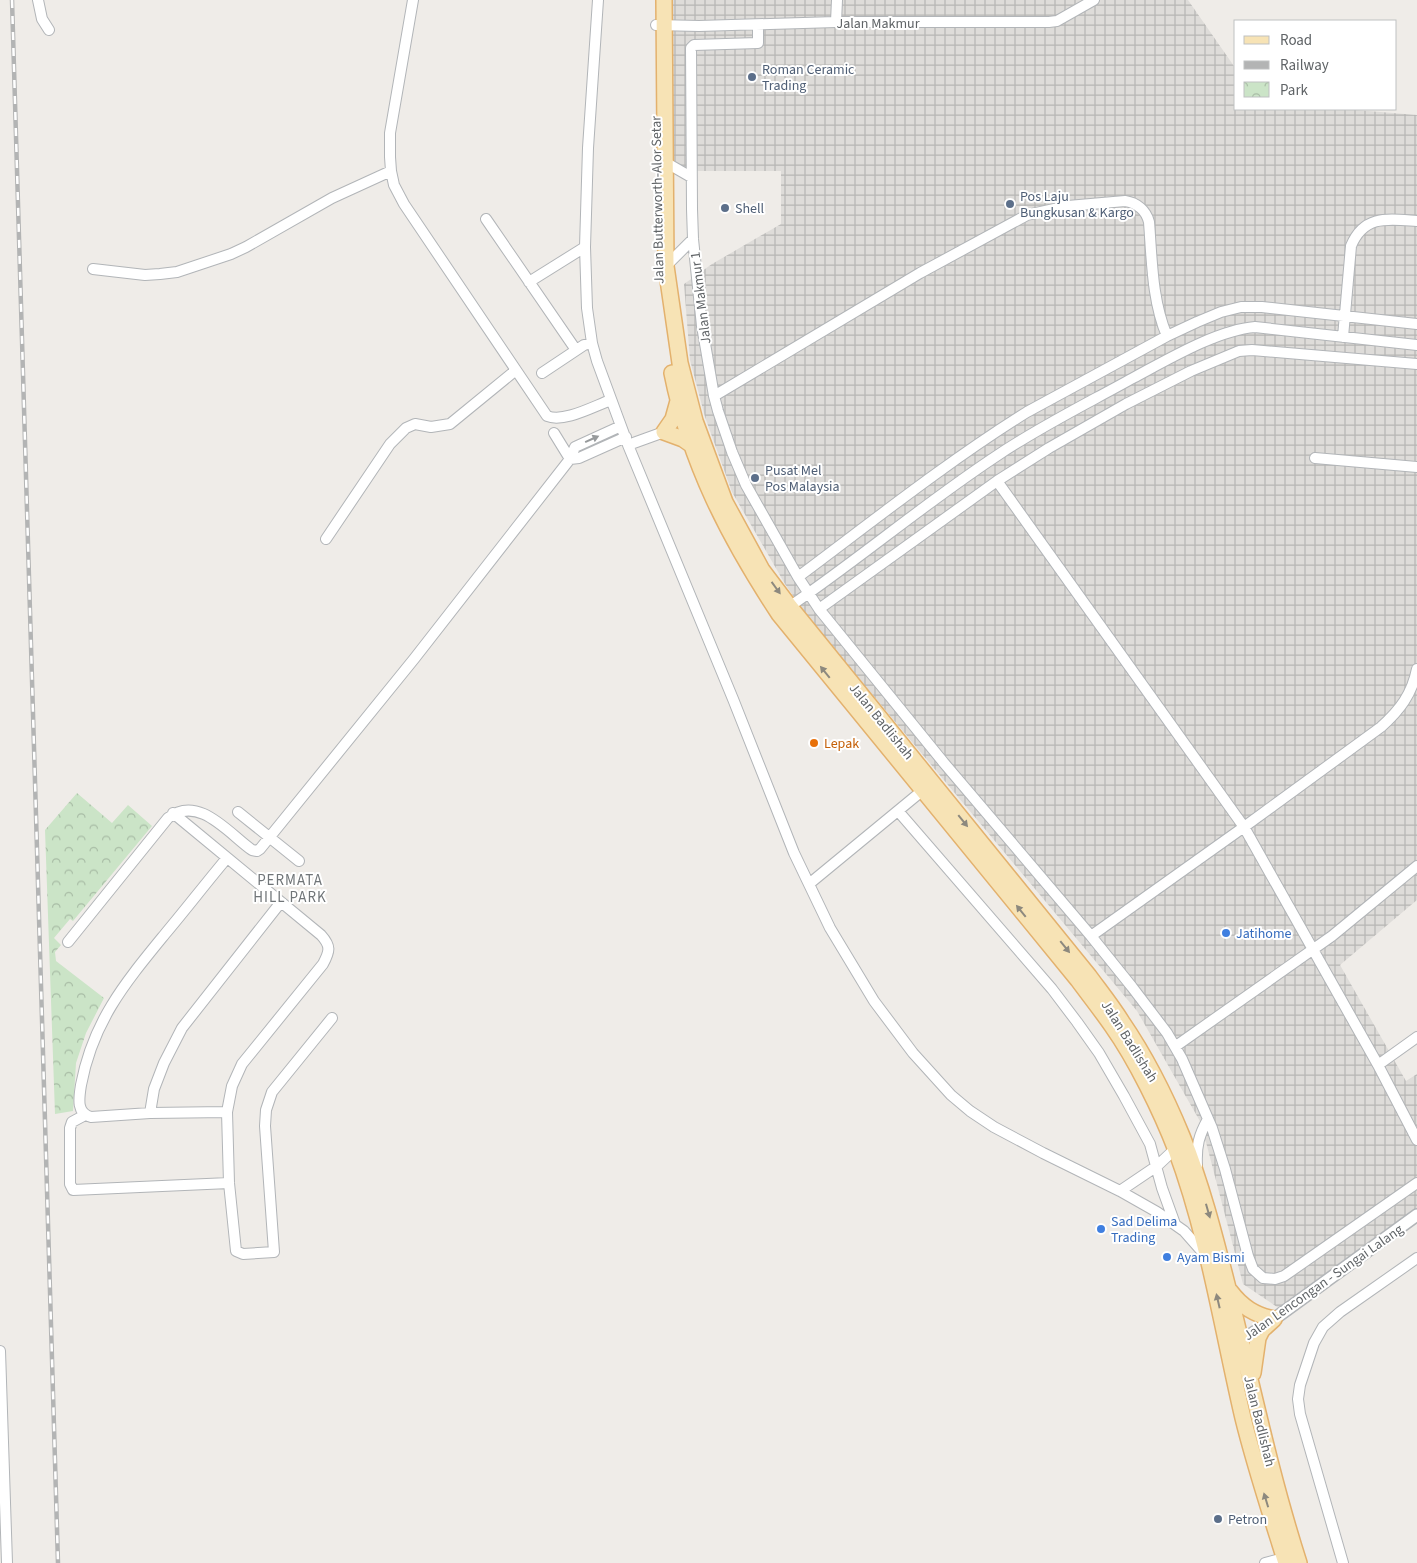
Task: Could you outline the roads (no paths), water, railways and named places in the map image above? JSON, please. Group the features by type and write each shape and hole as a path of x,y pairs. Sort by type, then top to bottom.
{"main road":[{"name":"Jalan Butterworth-Alor Setar","path":"655,0 659,25 665,162 666,266 680,363 695,421 725,502 784,611"},
{"name":"Jalan Butterworth-Alor Setar","path":"664,0 659,25 657,263 658,289 664,330 678,400 716,506 753,575 784,611"},
{"path":"678,400 673,419 664,432 683,439 693,446"},
{"name":"Jalan Badlishah","path":"784,611 927,787 1078,980 1112,1027 1138,1071 1164,1122 1190,1190 1235,1345 1253,1393 1299,1563"},
{"name":"Jalan Badlishah","path":"927,787 1088,976 1123,1023 1170,1109 1198,1178 1212,1227 1227,1287 1243,1417 1254,1460 1285,1560"},
{"path":"1227,1287 1246,1308 1259,1316 1274,1319"},
{"path":"1253,1393 1253,1366 1258,1338 1262,1330 1274,1319"}],"street":[{"path":"38,0 42,19 49,30"},
{"path":"413,0 390,133 391,171 394,185 404,204 544,412 550,417 559,418 611,400"},
{"path":"598,0 588,148 585,247 587,308 596,361 794,853 830,928 874,1001 913,1053 951,1095 994,1127 1120,1191 1175,1224 1208,1257"},
{"path":"836,0 836,22"},
{"name":"Jalan Makmur","path":"659,25 699,26 836,22 1049,22 1057,21 1072,14 1094,0"},
{"path":"699,26 700,44 758,43 758,24"},
{"name":"Jalan Makmur 1","path":"700,44 694,45 691,48 693,239 702,326 714,396 732,452 746,485 808,594 950,770 1091,936 1176,1046 1208,1118 1225,1169 1253,1269 1263,1278 1275,1279 1284,1276 1417,1183"},
{"path":"665,162 692,177"},
{"path":"93,269 145,275 177,272 246,247 332,198 391,171"},
{"path":"714,396 920,272 1009,224 1027,215 1068,206 1125,201 1139,206 1144,212 1148,222 1155,294 1162,325 1167,336"},
{"path":"486,219 576,350"},
{"path":"1343,337 1351,246 1355,237 1374,221 1385,219 1417,221"},
{"path":"666,266 693,239"},
{"path":"529,282 585,247"},
{"path":"798,577 1004,426 1167,336 1221,312 1241,307 1262,307 1417,324"},
{"path":"784,611 916,512 998,455 1078,408 1175,356 1224,333 1241,328 1255,327 1288,329 1417,345"},
{"path":"542,373 584,345 592,343"},
{"path":"819,609 997,481 1049,448 1191,370 1239,351 1252,350 1417,364"},
{"path":"326,539 390,444 406,428 415,424 431,427 450,424 516,370"},
{"path":"68,942 173,813 191,810 204,814 214,819 252,850 260,849 414,659 570,459 575,447 621,426"},
{"path":"570,459 579,458 627,441 664,432"},
{"path":"554,433 570,459"},
{"path":"1315,458 1417,467"},
{"path":"997,481 1244,827 1378,1065 1417,1140"},
{"path":"1091,936 1375,732 1393,716 1409,695 1417,668"},
{"path":"809,884 927,787"},
{"path":"898,810 1052,989 1099,1053 1150,1144 1162,1188 1175,1224"},
{"path":"238,812 299,861"},
{"path":"173,813 321,935 327,942 329,949 323,964 242,1064 232,1086 227,1112 229,1183 236,1251 243,1254 274,1252 265,1126 266,1110 272,1092 332,1018"},
{"path":"227,858 137,969 116,998 104,1019 89,1056 81,1085 79,1104 81,1111 91,1117 150,1113 227,1112"},
{"path":"1176,1046 1356,918 1417,866"},
{"path":"150,1113 154,1089 164,1063 182,1028 281,902"},
{"path":"1378,1065 1417,1037"},
{"path":"85,1115 72,1122 70,1128 70,1184 73,1190 229,1183"},
{"path":"1198,1178 1197,1150 1200,1132 1208,1118"},
{"path":"1120,1191 1157,1166 1175,1149"},
{"name":"Jalan Lencongan - Sungai Lalang","path":"1235,1345 1417,1216"},
{"path":"1343,1563 1300,1414 1298,1399 1300,1385 1314,1343 1323,1327 1340,1312 1417,1258"},
{"path":"0,1351 3,1547 7,1563"},
{"path":"1265,1563 1285,1560"}],"railway":[{"path":"12,0 58,1563"}],"place":[{"name":"Roman Ceramic Trading","path":"752,77"},
{"name":"Pos Laju Bungkusan & Kargo","path":"1010,204"},
{"name":"Shell","path":"725,208"},
{"name":"Pusat Mel Pos Malaysia","path":"755,478"},
{"name":"Lepak","path":"814,743"},
{"name":"Jatihome","path":"1226,933"},
{"name":"Sad Delima Trading","path":"1101,1229"},
{"name":"Ayam Bismi","path":"1167,1257"},
{"name":"Petron","path":"1218,1519"}],"district":[{"name":"PERMATA HILL PARK","path":"290,888"}]}
